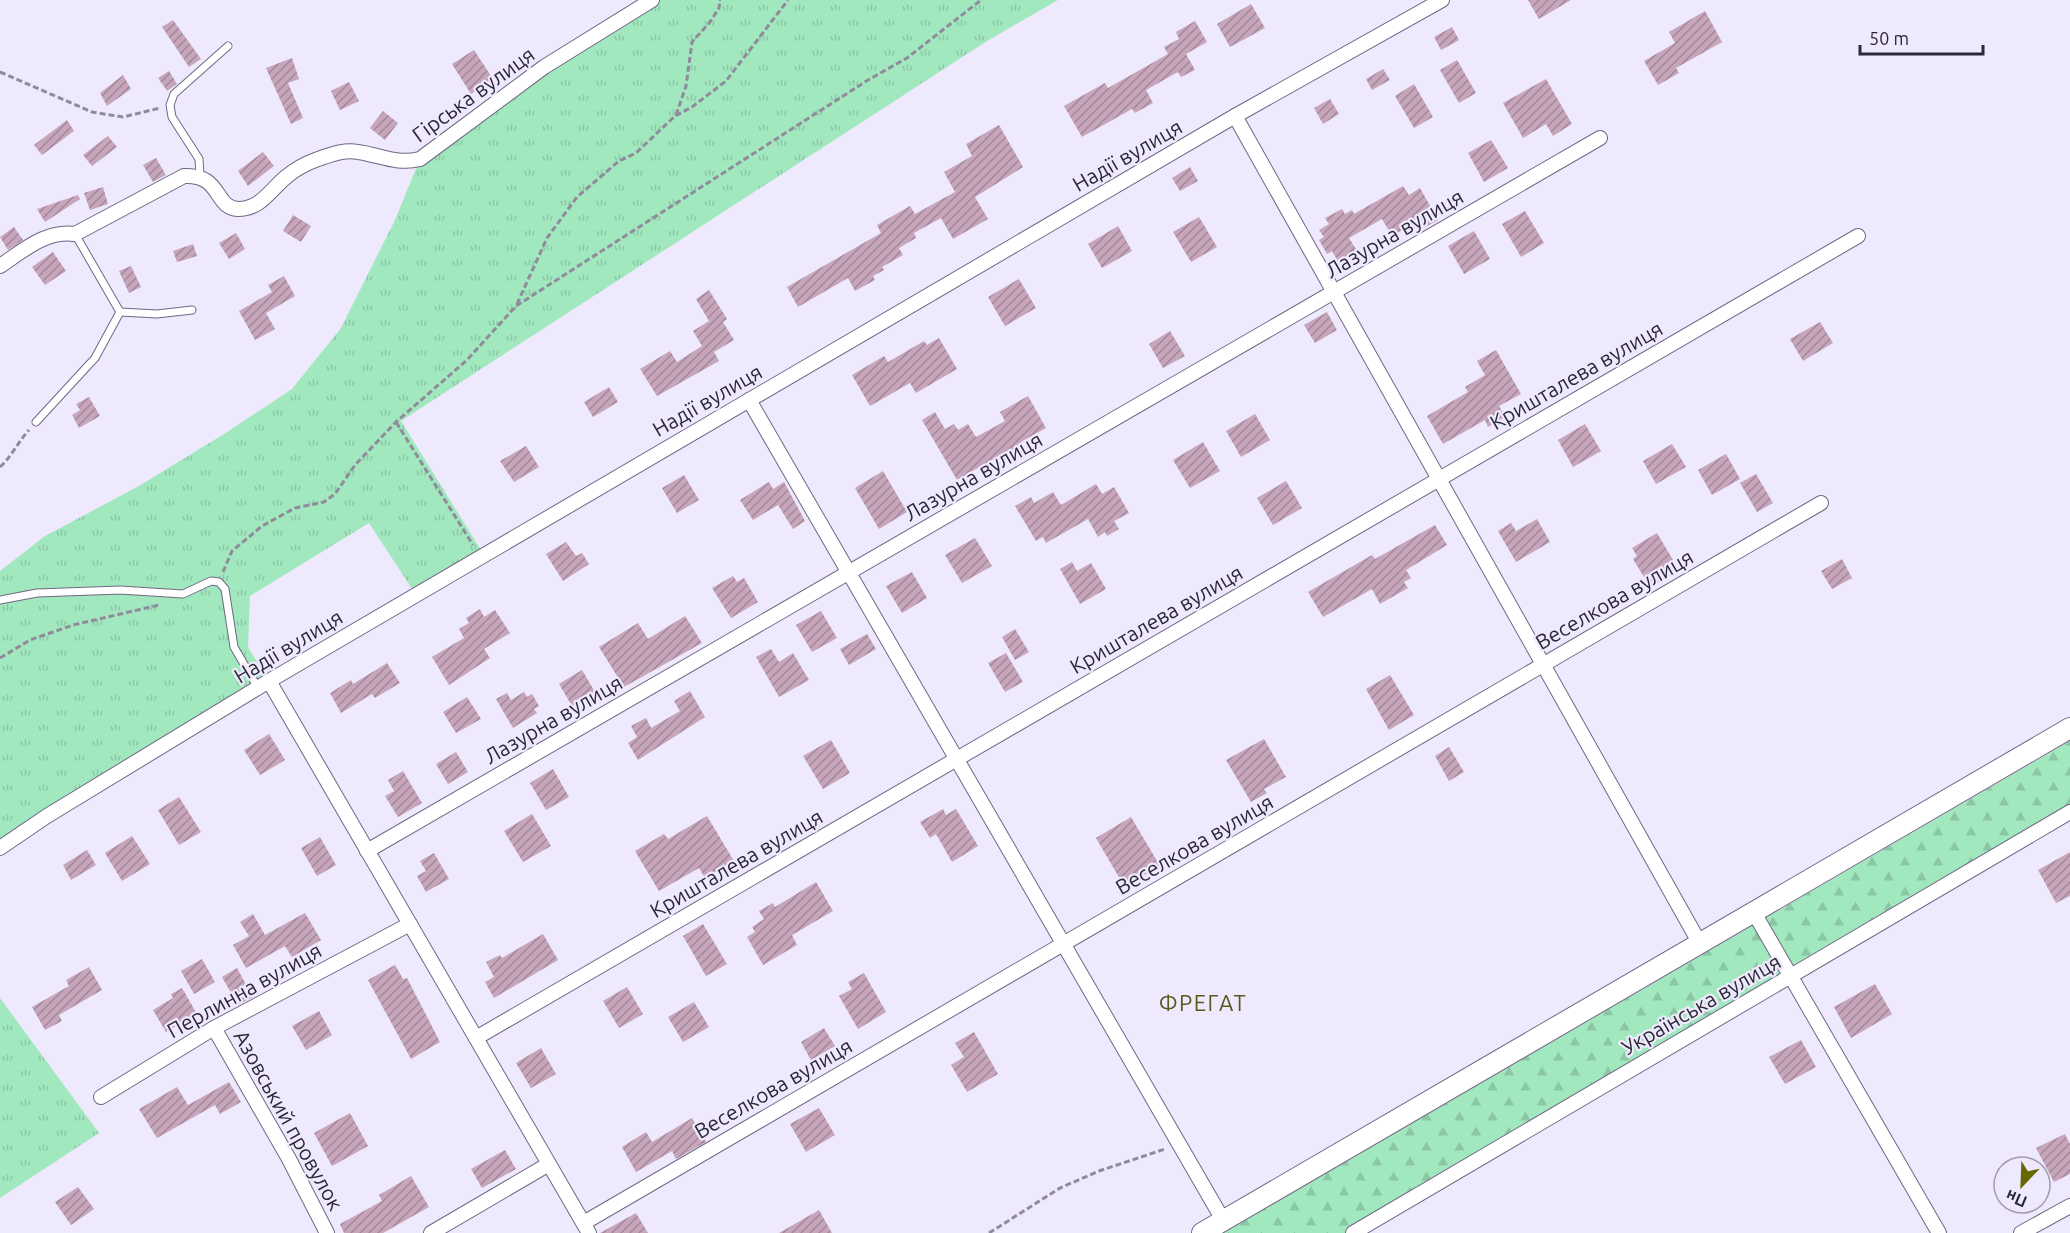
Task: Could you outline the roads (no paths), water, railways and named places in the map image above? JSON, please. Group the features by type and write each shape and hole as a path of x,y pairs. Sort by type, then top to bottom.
{"street":[{"name":"Гірська вулиця","path":"200,175 212,184 224,203 235,209 250,208 265,199 286,177 315,160 344,151 408,162 420,159 544,67 652,0"},
{"name":"Надії вулиця","path":"0,848 47,816 263,685 480,557 1235,116 1442,0"},
{"path":"1235,116 1699,942"},
{"name":"Лазурна вулиця","path":"367,851 1600,138"},
{"path":"0,266 44,237 60,232 75,234 184,176 200,175"},
{"name":"Кришталева вулиця","path":"476,1038 1858,236"},
{"path":"749,400 1223,1220"},
{"name":"Веселкова вулиця","path":"588,1227 1064,944 1821,503"},
{"path":"263,685 367,851 588,1227"},
{"path":"1202,1233 2070,728"},
{"name":"Українська вулиця","path":"1353,1233 2070,812"},
{"path":"1753,911 1939,1233"},
{"name":"Перлинна вулиця","path":"101,1097 214,1028 410,924"},
{"name":"Азовський провулок","path":"214,1028 289,1159 327,1233"},
{"path":"430,1233 549,1164"},
{"path":"2021,1233 2070,1206"}],"lane":[{"path":"200,175 199,159 172,117 170,105 174,94 228,46"},
{"path":"75,234 120,312"},
{"path":"120,312 158,314 192,310"},
{"path":"36,422 95,358 120,312"},
{"path":"0,600 37,593 120,590 183,594 211,581 219,582 225,589 234,647 263,685"}],"district":[{"name":"ФРЕГАТ","path":"1203,1002"}]}
